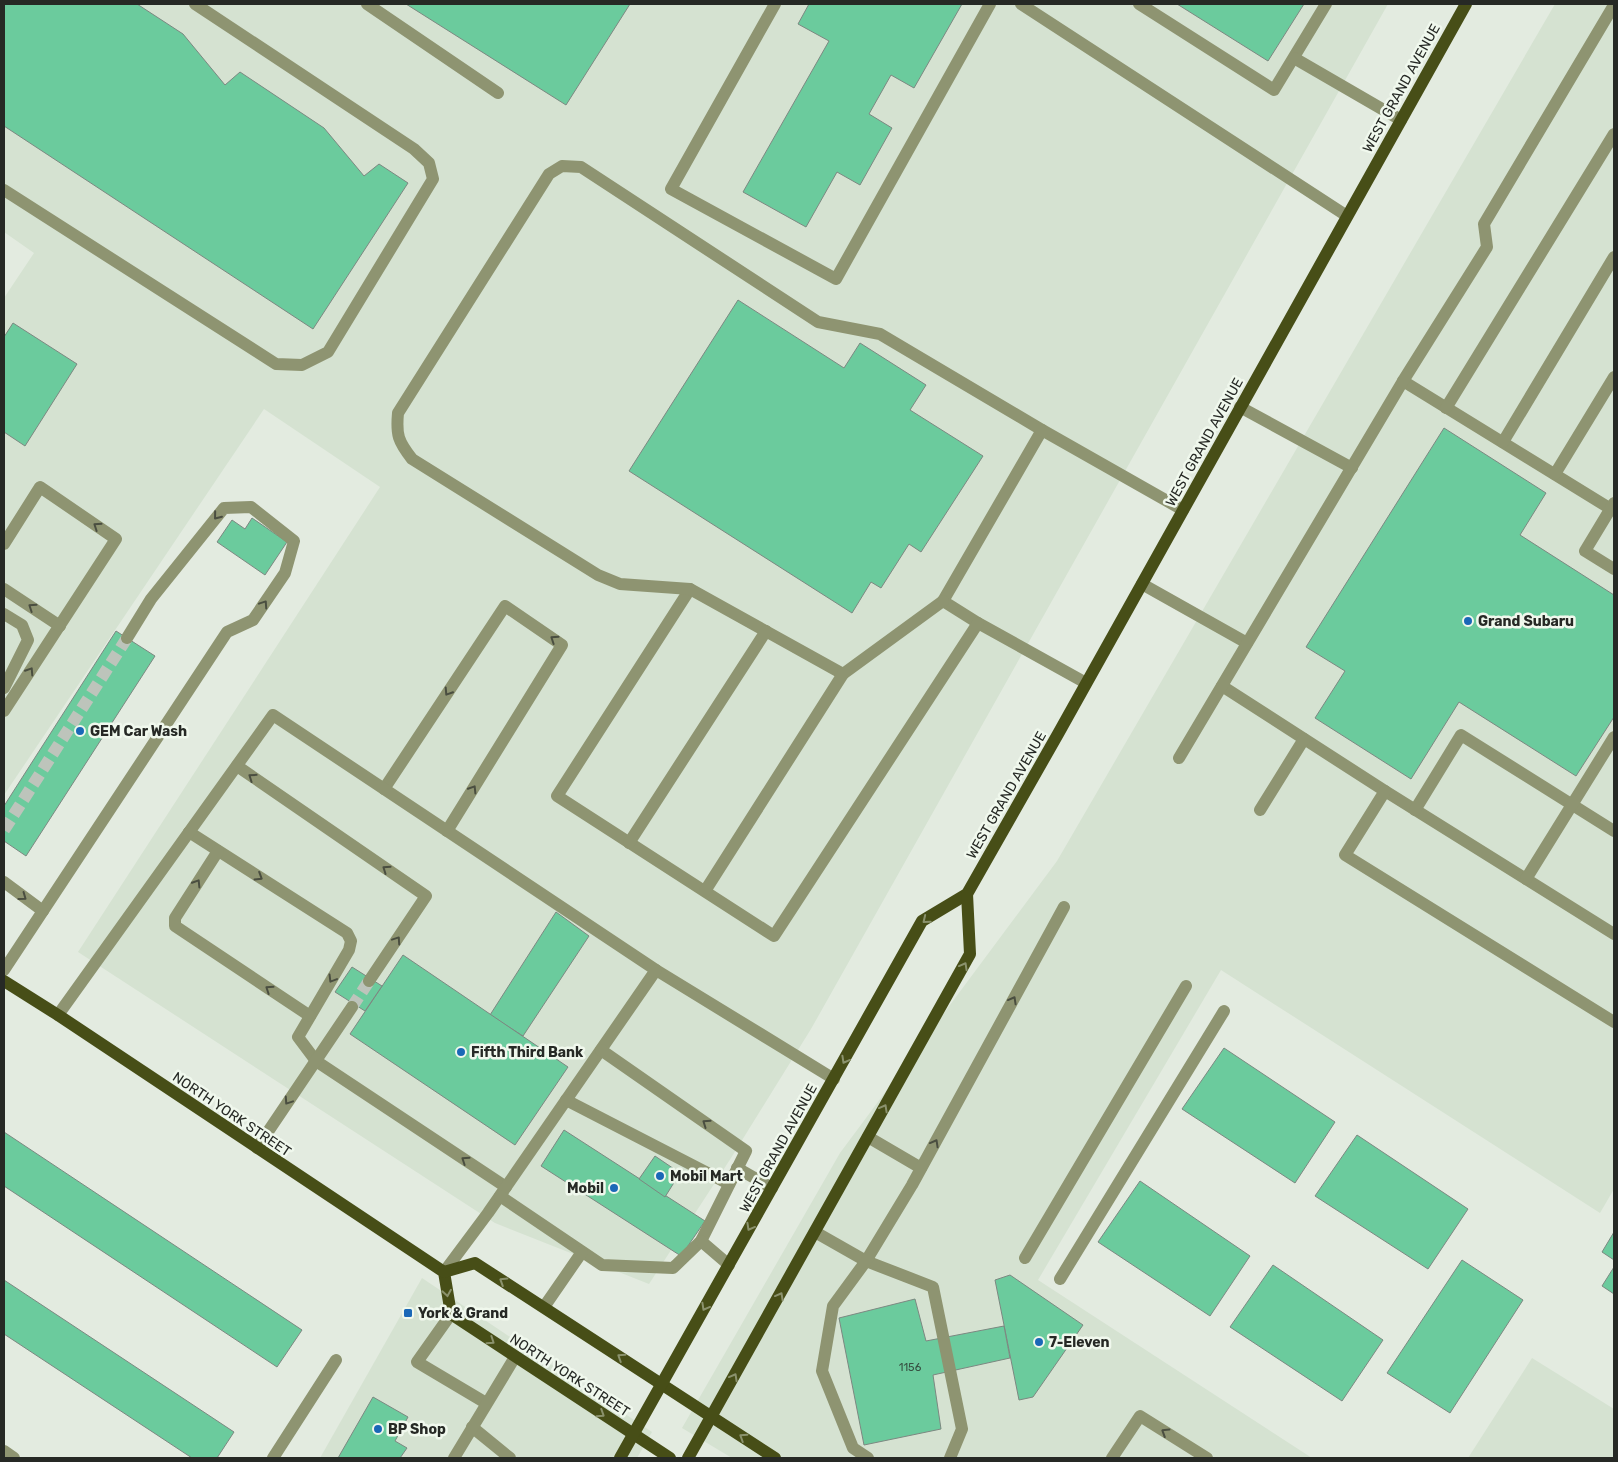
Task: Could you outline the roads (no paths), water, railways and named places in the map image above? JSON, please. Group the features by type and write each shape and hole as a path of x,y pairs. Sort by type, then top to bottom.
{"main road":[{"name":"WEST GRAND AVENUE","path":"620,1458 922,921 967,894 1466,4"},
{"path":"688,1458 970,954 967,894"},
{"name":"NORTH YORK STREET","path":"4,981 444,1272"},
{"path":"451,1314 444,1272 474,1263 775,1458"},
{"name":"NORTH YORK STREET","path":"451,1314 670,1458"}],"street":[{"path":"4,190 276,364 302,365 328,352 433,180 428,163 414,149 195,4"},
{"path":"367,4 498,93"},
{"path":"775,4 671,188 836,279 990,4"},
{"path":"1021,4 1348,216"},
{"path":"1139,4 1274,90 1326,4"},
{"path":"1179,758 1403,381 1487,247 1484,224 1614,4"},
{"path":"1294,58 1401,120"},
{"path":"1446,408 1614,134"},
{"path":"843,674 690,589 620,584 598,575 412,459 400,443 396,430 398,413 549,174 562,166 581,167 818,322 880,334 1042,430 1183,510"},
{"path":"1503,442 1614,257"},
{"path":"1554,474 1614,377"},
{"path":"1403,381 1554,474 1613,506 1585,551 1614,569"},
{"path":"1240,407 1352,468"},
{"path":"705,891 843,674 943,601 1042,430"},
{"path":"4,544 40,487 116,539 4,711"},
{"path":"4,970 227,632 253,620 284,573 294,540 251,507 224,508 151,599 127,638"},
{"path":"1142,584 1247,643"},
{"path":"4,588 60,626"},
{"path":"690,589 557,796 774,936 978,623"},
{"path":"943,601 978,623 1086,682"},
{"path":"384,789 505,606 562,645 447,831"},
{"path":"4,614 22,625 28,640 4,688"},
{"path":"629,842 766,631"},
{"path":"1222,686 1415,810 1614,934"},
{"path":"58,1016 273,715 656,970 834,1079"},
{"path":"1415,810 1461,735 1614,831"},
{"path":"1526,879 1614,737"},
{"path":"1260,810 1304,739"},
{"path":"236,766 426,896 370,981"},
{"path":"1385,791 1345,855 1614,1022"},
{"path":"189,832 347,933 351,941 350,950 298,1036 316,1061 503,1192 602,1265 673,1268 701,1241 746,1151 601,1050"},
{"path":"218,851 175,918 175,926 310,1016"},
{"path":"4,882 43,911"},
{"path":"868,1458 853,1448 822,1371 833,1306 866,1261 912,1185 1064,907"},
{"path":"444,1272 503,1192 656,970"},
{"path":"1025,1258 1186,986"},
{"path":"257,1148 352,1007"},
{"path":"1060,1279 1224,1011"},
{"path":"566,1100 729,1184"},
{"path":"868,1138 921,1168"},
{"path":"738,1168 772,1188"},
{"path":"815,1232 866,1261 933,1287 962,1429 950,1458"},
{"path":"701,1241 729,1265"},
{"path":"544,1307 582,1252"},
{"path":"451,1314 416,1362 486,1404"},
{"path":"454,1458 515,1357"},
{"path":"273,1458 336,1360"},
{"path":"1112,1458 1140,1416 1207,1458"},
{"path":"472,1427 510,1458"},
{"path":"4,1451 14,1458"}],"tunnel":[{"path":"4,830 127,638"},
{"path":"352,1007 369,981"}],"place":[{"name":"Grand Subaru","path":"1468,621"},
{"name":"GEM Car Wash","path":"80,731"},
{"name":"Fifth Third Bank","path":"461,1052"},
{"name":"Mobil Mart","path":"660,1176"},
{"name":"Mobil","path":"614,1188"},
{"name":"York & Grand","path":"408,1313"},
{"name":"7-Eleven","path":"1039,1342"},
{"name":"BP Shop","path":"378,1429"}]}
